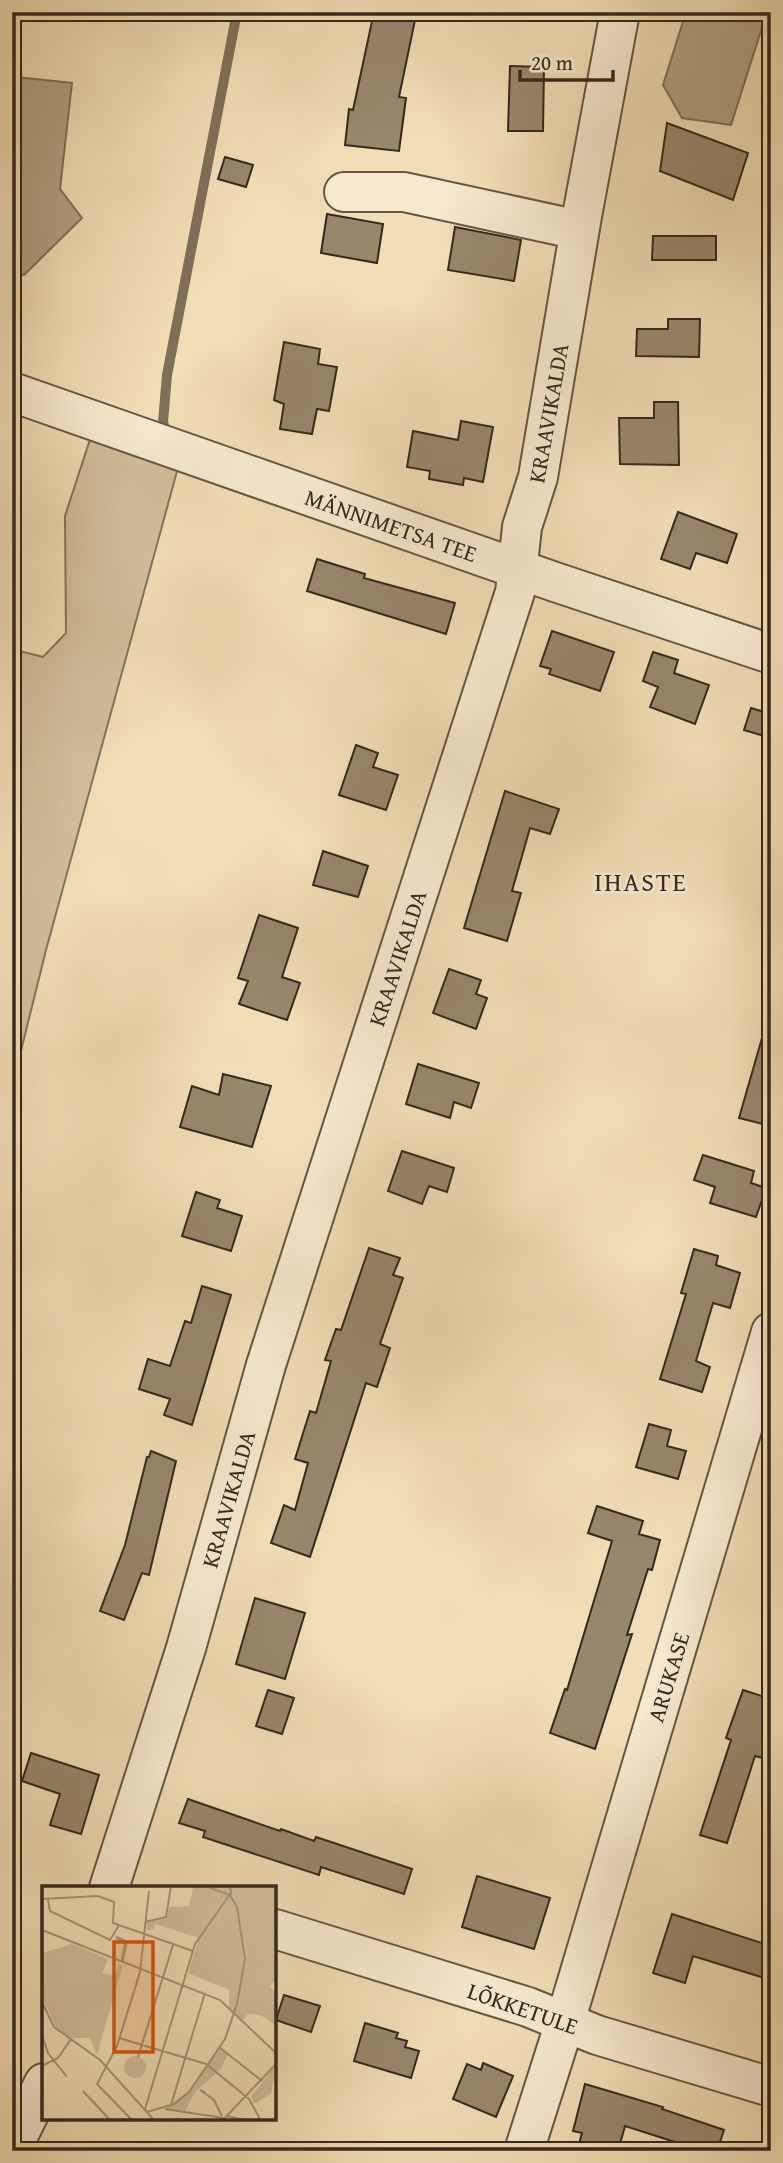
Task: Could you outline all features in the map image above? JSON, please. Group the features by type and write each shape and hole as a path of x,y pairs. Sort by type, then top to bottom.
{"street":[{"name":"KRAAVIKALDA","path":"121,1885 266,1366 515,592 522,527 538,477 579,230 620,12"},
{"path":"344,192 404,192 579,230"},
{"name":"MÄNNIMETSA TEE","path":"12,392 517,569 771,654"},
{"name":"ARUKASE","path":"524,2151 771,1332"},
{"name":"LÕKKETULE","path":"276,1929 528,2007 597,2035 771,2087"},
{"path":"12,2148 42,2087"}],"shaded area":[{"path":"686,12 767,12 731,125 682,118 663,85"},
{"path":"16,77 72,83 60,189 82,218 24,275 12,273 12,92"},
{"path":"95,424 182,453 46,950 12,1087 12,649 43,657 66,633 65,516"}],"building":[{"path":"374,12 386,12 415,20 399,97 406,98 399,151 345,145 349,109 353,110"},
{"path":"510,66 544,67 543,131 508,131"},
{"path":"667,123 748,153 733,200 660,171"},
{"path":"225,157 253,165 246,187 218,179"},
{"path":"327,214 383,224 377,263 321,253"},
{"path":"455,227 521,240 514,281 448,270"},
{"path":"653,236 716,236 716,260 652,260"},
{"path":"668,319 700,319 699,357 636,356 637,329 668,329"},
{"path":"284,342 320,349 318,364 337,367 329,411 317,409 312,434 280,429 284,404 274,400"},
{"path":"654,402 678,402 679,465 620,464 619,418 654,418"},
{"path":"461,421 493,427 483,482 464,478 463,485 429,479 430,471 407,467 413,431 458,440"},
{"path":"678,512 737,534 727,563 696,553 690,569 661,559"},
{"path":"317,559 365,574 364,578 455,603 446,634 307,591"},
{"path":"552,631 614,652 600,691 549,674 551,669 540,666"},
{"path":"653,652 678,660 674,673 709,685 695,724 650,707 658,687 643,681"},
{"path":"751,708 771,714 771,738 744,730"},
{"path":"356,745 378,753 373,767 398,775 386,810 339,795"},
{"path":"505,791 559,809 550,834 530,828 512,891 521,893 507,941 464,928"},
{"path":"323,851 368,866 358,897 313,885"},
{"path":"259,915 298,928 282,977 300,983 287,1020 239,1004 248,981 238,978"},
{"path":"449,969 481,980 476,994 487,998 476,1029 433,1013"},
{"path":"764,1031 771,1032 771,1126 739,1118"},
{"path":"418,1064 479,1083 471,1108 454,1102 450,1118 406,1104"},
{"path":"223,1074 271,1086 252,1147 180,1127 192,1086 219,1095"},
{"path":"402,1151 454,1168 447,1192 429,1186 422,1204 388,1191"},
{"path":"703,1155 754,1171 751,1183 766,1188 756,1217 710,1203 715,1187 694,1180"},
{"path":"196,1192 220,1200 217,1208 242,1216 231,1251 182,1236"},
{"path":"369,1248 400,1258 393,1275 403,1278 380,1344 390,1348 377,1387 366,1383 310,1557 271,1543 284,1505 295,1510 308,1463 295,1459 310,1411 316,1413 331,1361 325,1360 336,1329 341,1330"},
{"path":"694,1249 718,1256 716,1265 740,1273 730,1308 713,1303 696,1361 710,1367 702,1392 660,1379 686,1294 681,1293"},
{"path":"202,1286 231,1295 192,1425 164,1415 170,1399 139,1389 148,1359 170,1366 185,1321 191,1323"},
{"path":"649,1424 671,1430 667,1446 686,1451 678,1479 636,1467"},
{"path":"151,1451 176,1461 149,1575 142,1573 124,1620 100,1611 125,1545 147,1457"},
{"path":"597,1506 643,1521 639,1534 660,1540 652,1570 648,1569 627,1635 632,1634 595,1749 550,1733 565,1689 567,1690 612,1541 588,1533"},
{"path":"255,1598 305,1613 285,1679 236,1664"},
{"path":"268,1690 294,1698 282,1734 256,1726"},
{"path":"743,1690 771,1699 771,1736 763,1758 755,1756 727,1843 700,1835 731,1740 726,1738"},
{"path":"31,1753 99,1775 81,1834 50,1825 60,1794 22,1781"},
{"path":"188,1799 280,1831 281,1829 314,1841 316,1837 412,1869 404,1894 321,1867 319,1875 203,1837 205,1831 179,1823"},
{"path":"477,1876 550,1898 534,1949 462,1927"},
{"path":"672,1914 771,1946 771,1980 693,1956 685,1983 653,1973"},
{"path":"284,1995 320,2006 311,2032 276,2020"},
{"path":"365,2023 398,2033 396,2038 407,2041 405,2047 419,2051 411,2078 354,2061"},
{"path":"483,2063 513,2076 496,2117 453,2099 467,2064 481,2070"},
{"path":"585,2084 663,2107 662,2109 724,2130 717,2151 672,2151 675,2142 625,2126 618,2151 577,2151 582,2133 573,2131"}],"waterway":[{"path":"165,429 163,422 167,375 237,12"}],"district":[{"name":"IHASTE","path":"641,881"}]}
